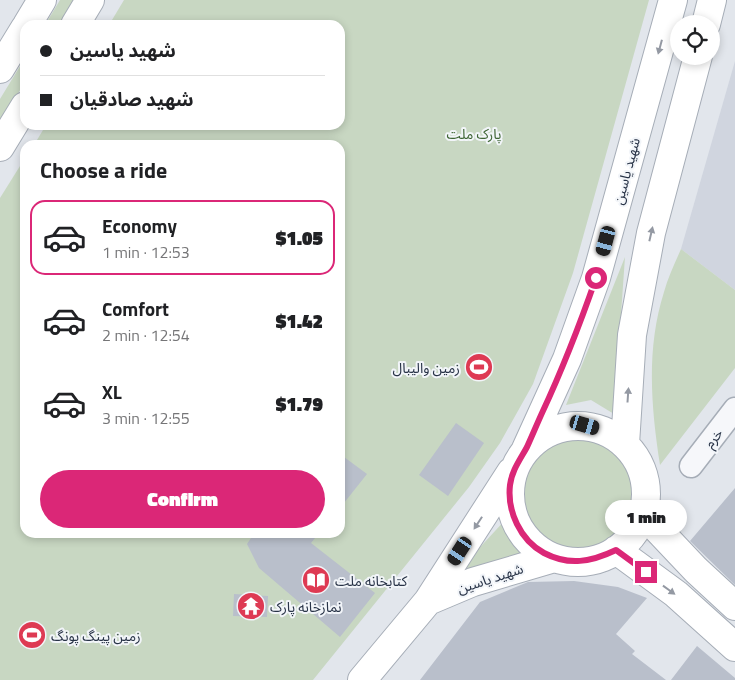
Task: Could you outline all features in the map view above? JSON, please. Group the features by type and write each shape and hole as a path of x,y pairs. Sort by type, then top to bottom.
{"street":[{"path":"30,20 42,0"},
{"path":"78,20 90,0"},
{"name":"شهید یاسین","path":"362,680 428,601 520,458 542,435 563,427 585,425 606,431 625,444 638,460 645,479 646,500 637,528 616,550 596,560 575,562 554,558 537,549 524,537 515,521 510,503 510,485 520,458 567,359 596,278 673,0"},
{"path":"708,15 712,0"},
{"path":"0,69 20,37"},
{"path":"625,444 632,335 651,233 696,65"},
{"path":"0,146 20,114"},
{"name":"خرم","path":"691,466 735,409"},
{"path":"643,514 696,570 735,606"},
{"path":"616,550 676,594 735,647"},
{"name":"شهید یاسین","path":"428,601 473,582 554,558"}],"shaded area":[{"path":"735,61 735,290 681,249"}],"green space":[{"path":"60,0 75,0 63,20 48,20"},
{"name":"پارک ملت","path":"124,0 649,0 573,273 533,384 500,443 469,487 313,680 0,680 0,198 20,166 20,538 345,538 345,140 37,140 43,130 345,130 345,20 112,20"},
{"path":"20,66 20,90 0,123 0,99"},
{"path":"681,249 735,290 735,368 660,465 654,422 652,356 658,313 666,286"},
{"path":"625,257 614,414 591,400 566,405"},
{"path":"578,435 601,439 620,452 633,471 637,494 633,517 620,536 601,549 578,553 555,549 536,536 523,517 519,494 523,471 536,452 555,439"},
{"path":"507,518 512,538 525,553 447,583"}],"building":[{"path":"456,423 484,443 448,496 419,475"},
{"path":"345,458 367,474 345,502"},
{"path":"735,488 735,585 690,541"},
{"name":"کتابخانه ملت","path":"251,538 315,538 311,543 375,593 340,637 259,568 247,544"},
{"path":"574,581 618,587 647,598 616,634 635,651 632,654 666,680 420,680 480,602 528,582"},
{"name":"نمازخانه پارک","path":"234,594 268,596 267,617 233,616"},
{"path":"697,646 735,678 735,680 671,680"}],"place":[{"name":"زمین والیبال","path":"479,367"},
{"name":"کتابخانه ملت","path":"316,580"},
{"name":"نمازخانه پارک","path":"251,606"},
{"name":"زمین پینگ پونگ","path":"32,635"}],"route":[{"path":"596,278 567,359 526,449 514,467 510,485 510,503 515,521 524,537 537,549 554,558 575,562 596,560 616,550 646,572"}]}
